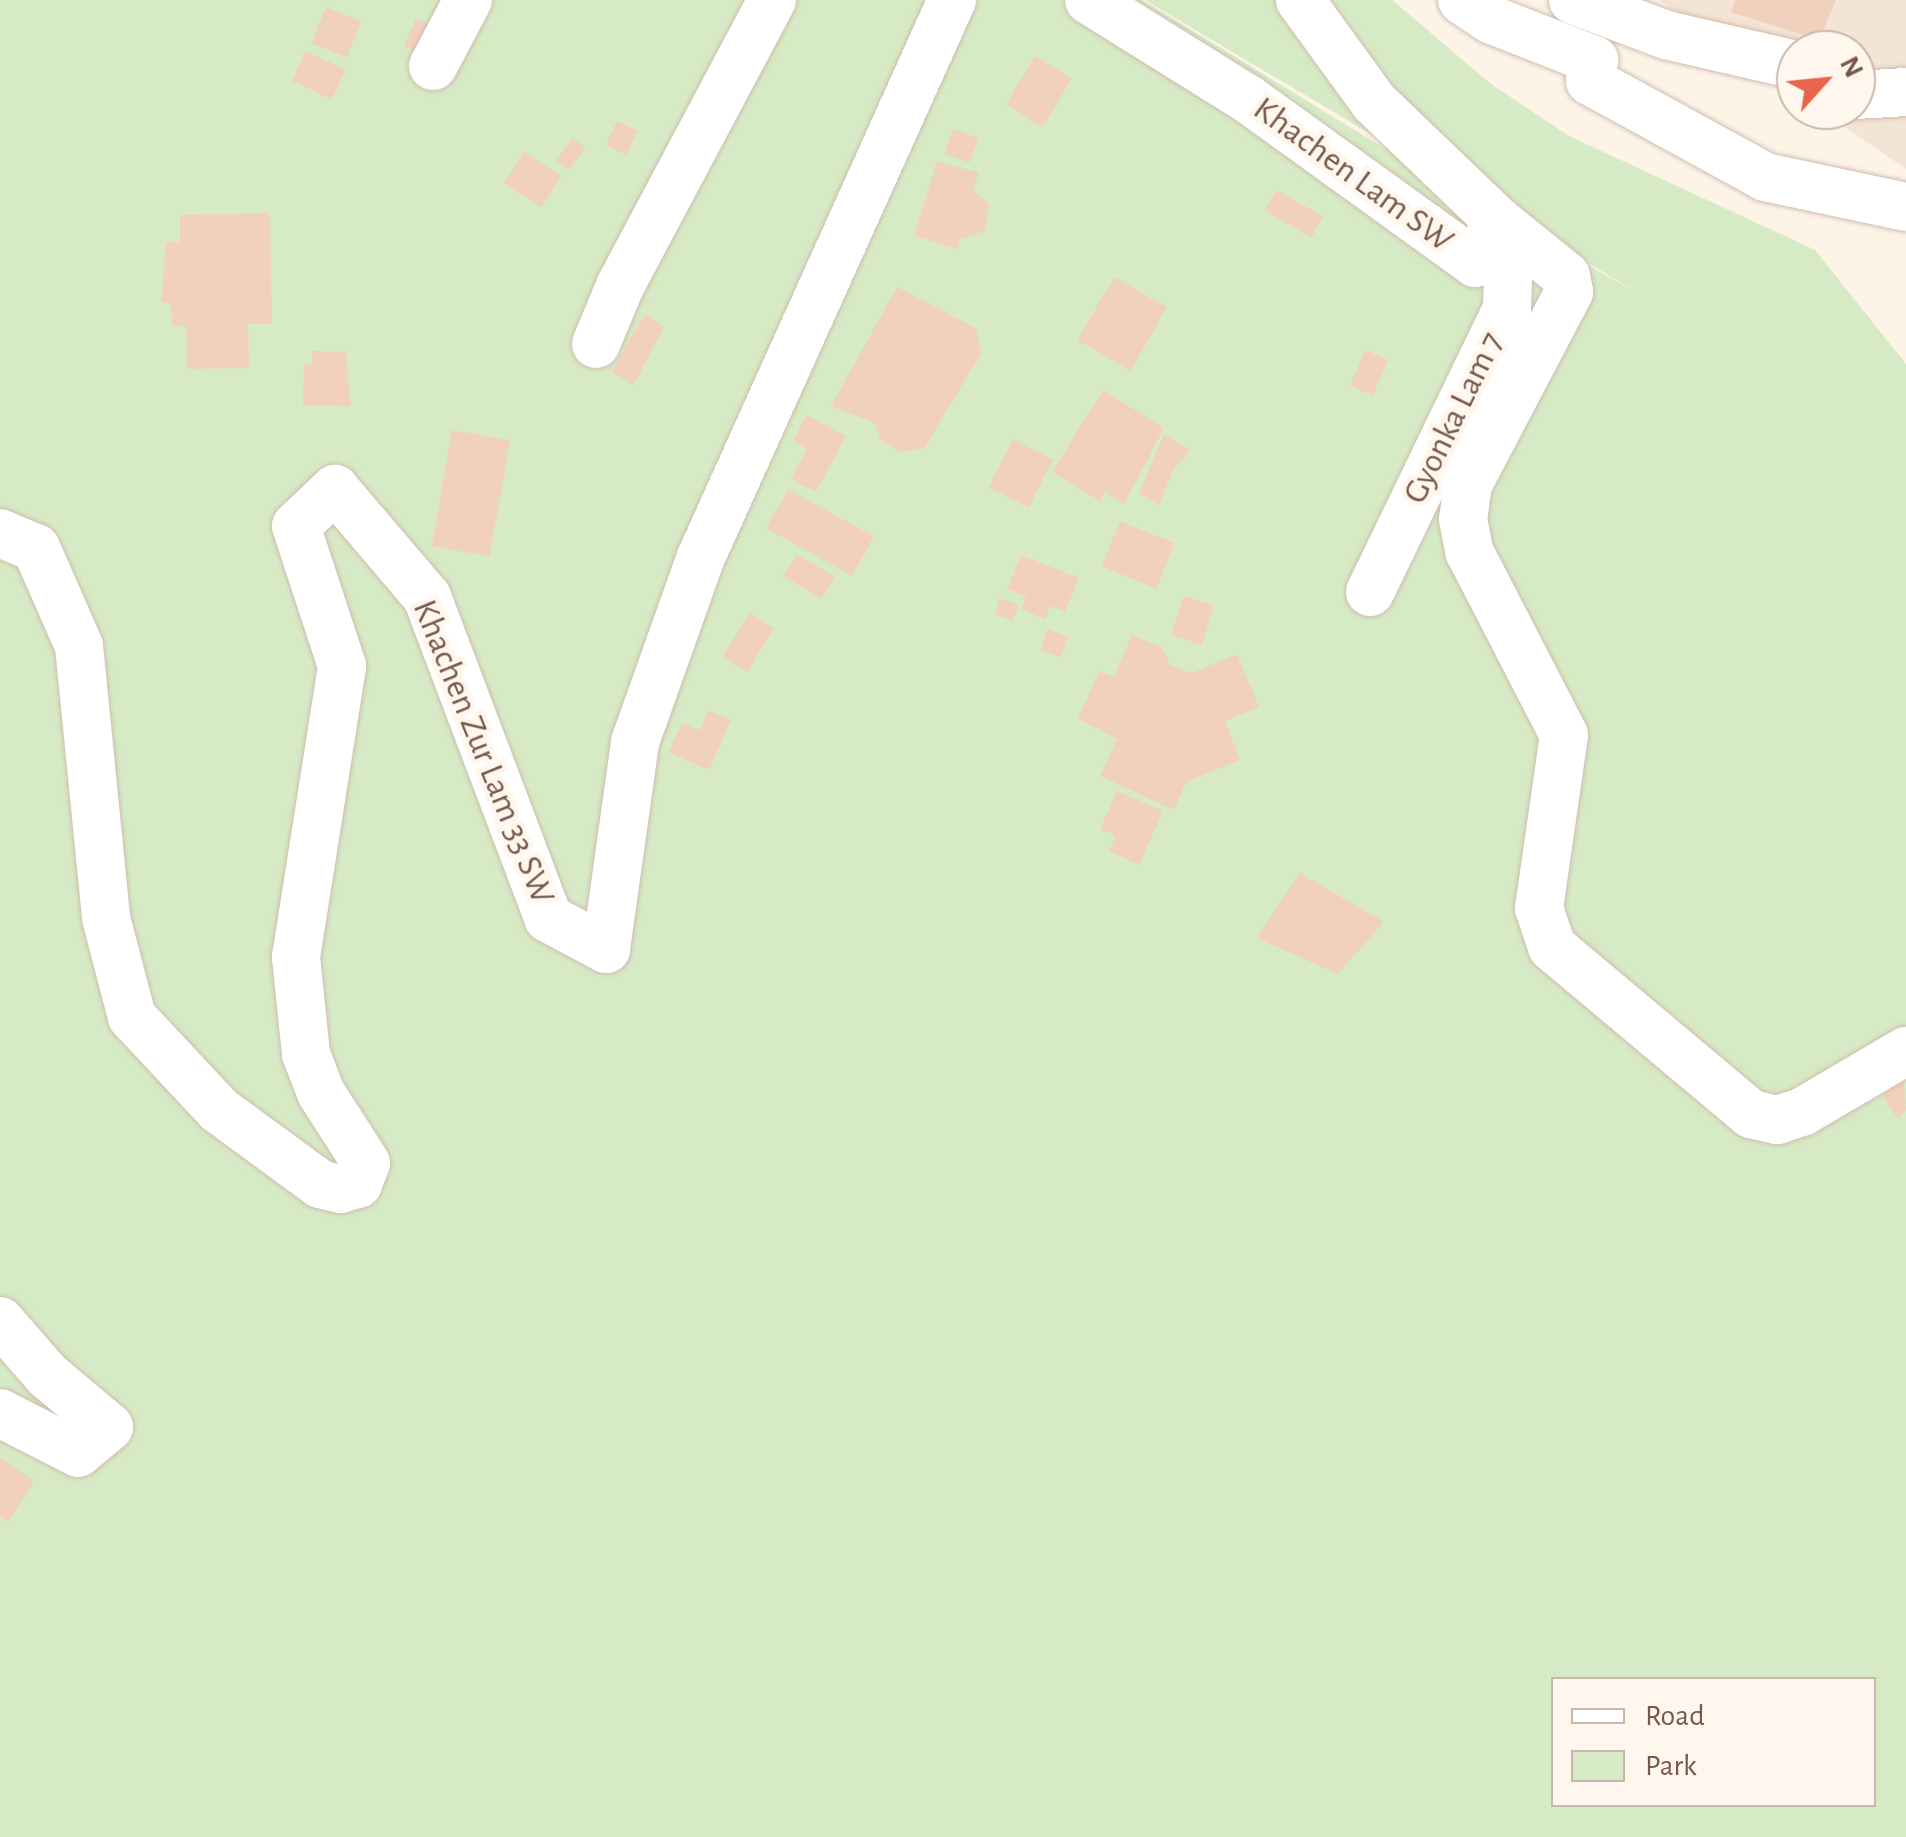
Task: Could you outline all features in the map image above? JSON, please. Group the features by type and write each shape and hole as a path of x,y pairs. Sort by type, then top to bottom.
{"street":[{"path":"433,66 468,0"},
{"path":"596,344 620,286 772,0"},
{"name":"Khachen Zur Lam 33 SW","path":"0,532 36,548 79,646 106,918 132,1017 219,1110 320,1184 340,1189 358,1184 366,1163 322,1093 306,1054 296,958 342,666 296,526 335,489 426,597 548,918 606,949 635,742 701,557 952,0"},
{"name":"Khachen Lam SW","path":"1089,0 1248,98 1476,263 1491,233 1374,102 1300,0"},
{"path":"1462,0 1492,20 1594,60 1618,53 1776,89"},
{"path":"1573,0 1666,36 1776,61"},
{"path":"1594,60 1590,80 1765,177 1906,207"},
{"path":"1491,233 1566,276 1569,292 1468,484 1463,519 1469,551 1564,735 1539,908 1552,947 1751,1114 1778,1120 1802,1112 1906,1051"},
{"name":"Gyonka Lam 7","path":"1370,592 1506,308 1508,273 1491,233"},
{"path":"0,1322 48,1376 109,1427 78,1453 0,1413"}],"shaded area":[{"path":"1659,0 1906,0 1906,169 1849,130 1876,130 1876,30 1776,30 1776,80"}],"green space":[{"path":"0,0 1142,0 1448,187 1645,297 1145,0 1392,0 1491,84 1569,136 1815,250 1906,364 1906,1837 0,1837"}],"building":[{"path":"1735,0 1836,0 1823,30 1788,30 1731,12"},
{"path":"326,7 361,21 347,57 311,43"},
{"path":"416,19 433,27 421,53 404,45"},
{"path":"306,51 346,70 332,100 292,81"},
{"path":"1035,56 1072,78 1043,127 1006,105"},
{"path":"617,121 638,131 626,155 606,145"},
{"path":"953,129 978,138 969,163 944,153"},
{"path":"573,138 586,148 568,170 556,160"},
{"path":"524,152 562,177 542,208 504,183"},
{"path":"937,161 979,173 973,190 989,204 985,231 959,240 958,249 914,236"},
{"path":"1276,190 1323,216 1312,237 1264,211"},
{"path":"270,213 272,324 248,324 249,368 187,369 186,326 172,326 171,303 161,303 166,242 180,242 180,215"},
{"path":"1114,277 1167,308 1130,371 1078,340"},
{"path":"897,287 976,328 981,353 924,449 901,452 880,440 875,423 831,406"},
{"path":"645,314 664,326 634,385 612,372"},
{"path":"1365,350 1388,360 1373,396 1350,386"},
{"path":"312,351 346,352 351,406 303,405 304,364 312,365"},
{"path":"1103,390 1164,428 1124,504 1105,492 1100,501 1052,472"},
{"path":"806,415 846,436 816,492 791,479 807,449 793,441"},
{"path":"452,430 510,440 490,556 432,546"},
{"path":"1164,434 1191,450 1174,468 1159,505 1139,493"},
{"path":"1013,439 1053,459 1029,508 988,487"},
{"path":"788,489 874,537 852,576 766,528"},
{"path":"1120,521 1175,543 1156,589 1102,566"},
{"path":"797,554 835,577 821,599 784,576"},
{"path":"1021,555 1079,578 1065,612 1050,606 1045,619 1021,609 1026,597 1007,589"},
{"path":"1184,596 1214,606 1202,645 1171,635"},
{"path":"1000,598 1019,605 1013,621 994,614"},
{"path":"749,613 774,628 748,672 723,657"},
{"path":"1048,629 1069,637 1061,657 1040,650"},
{"path":"1132,635 1162,647 1170,665 1192,673 1237,654 1259,707 1225,721 1240,760 1186,782 1174,810 1100,776 1117,739 1078,719 1099,671 1114,677"},
{"path":"708,710 731,720 709,770 668,752 682,723 700,730"},
{"path":"1117,791 1163,811 1139,865 1109,851 1116,836 1100,829"},
{"path":"1300,873 1384,922 1338,974 1257,938"},
{"path":"1903,1068 1906,1110 1898,1119 1883,1097"},
{"path":"0,1457 34,1481 8,1522 0,1517"}]}
